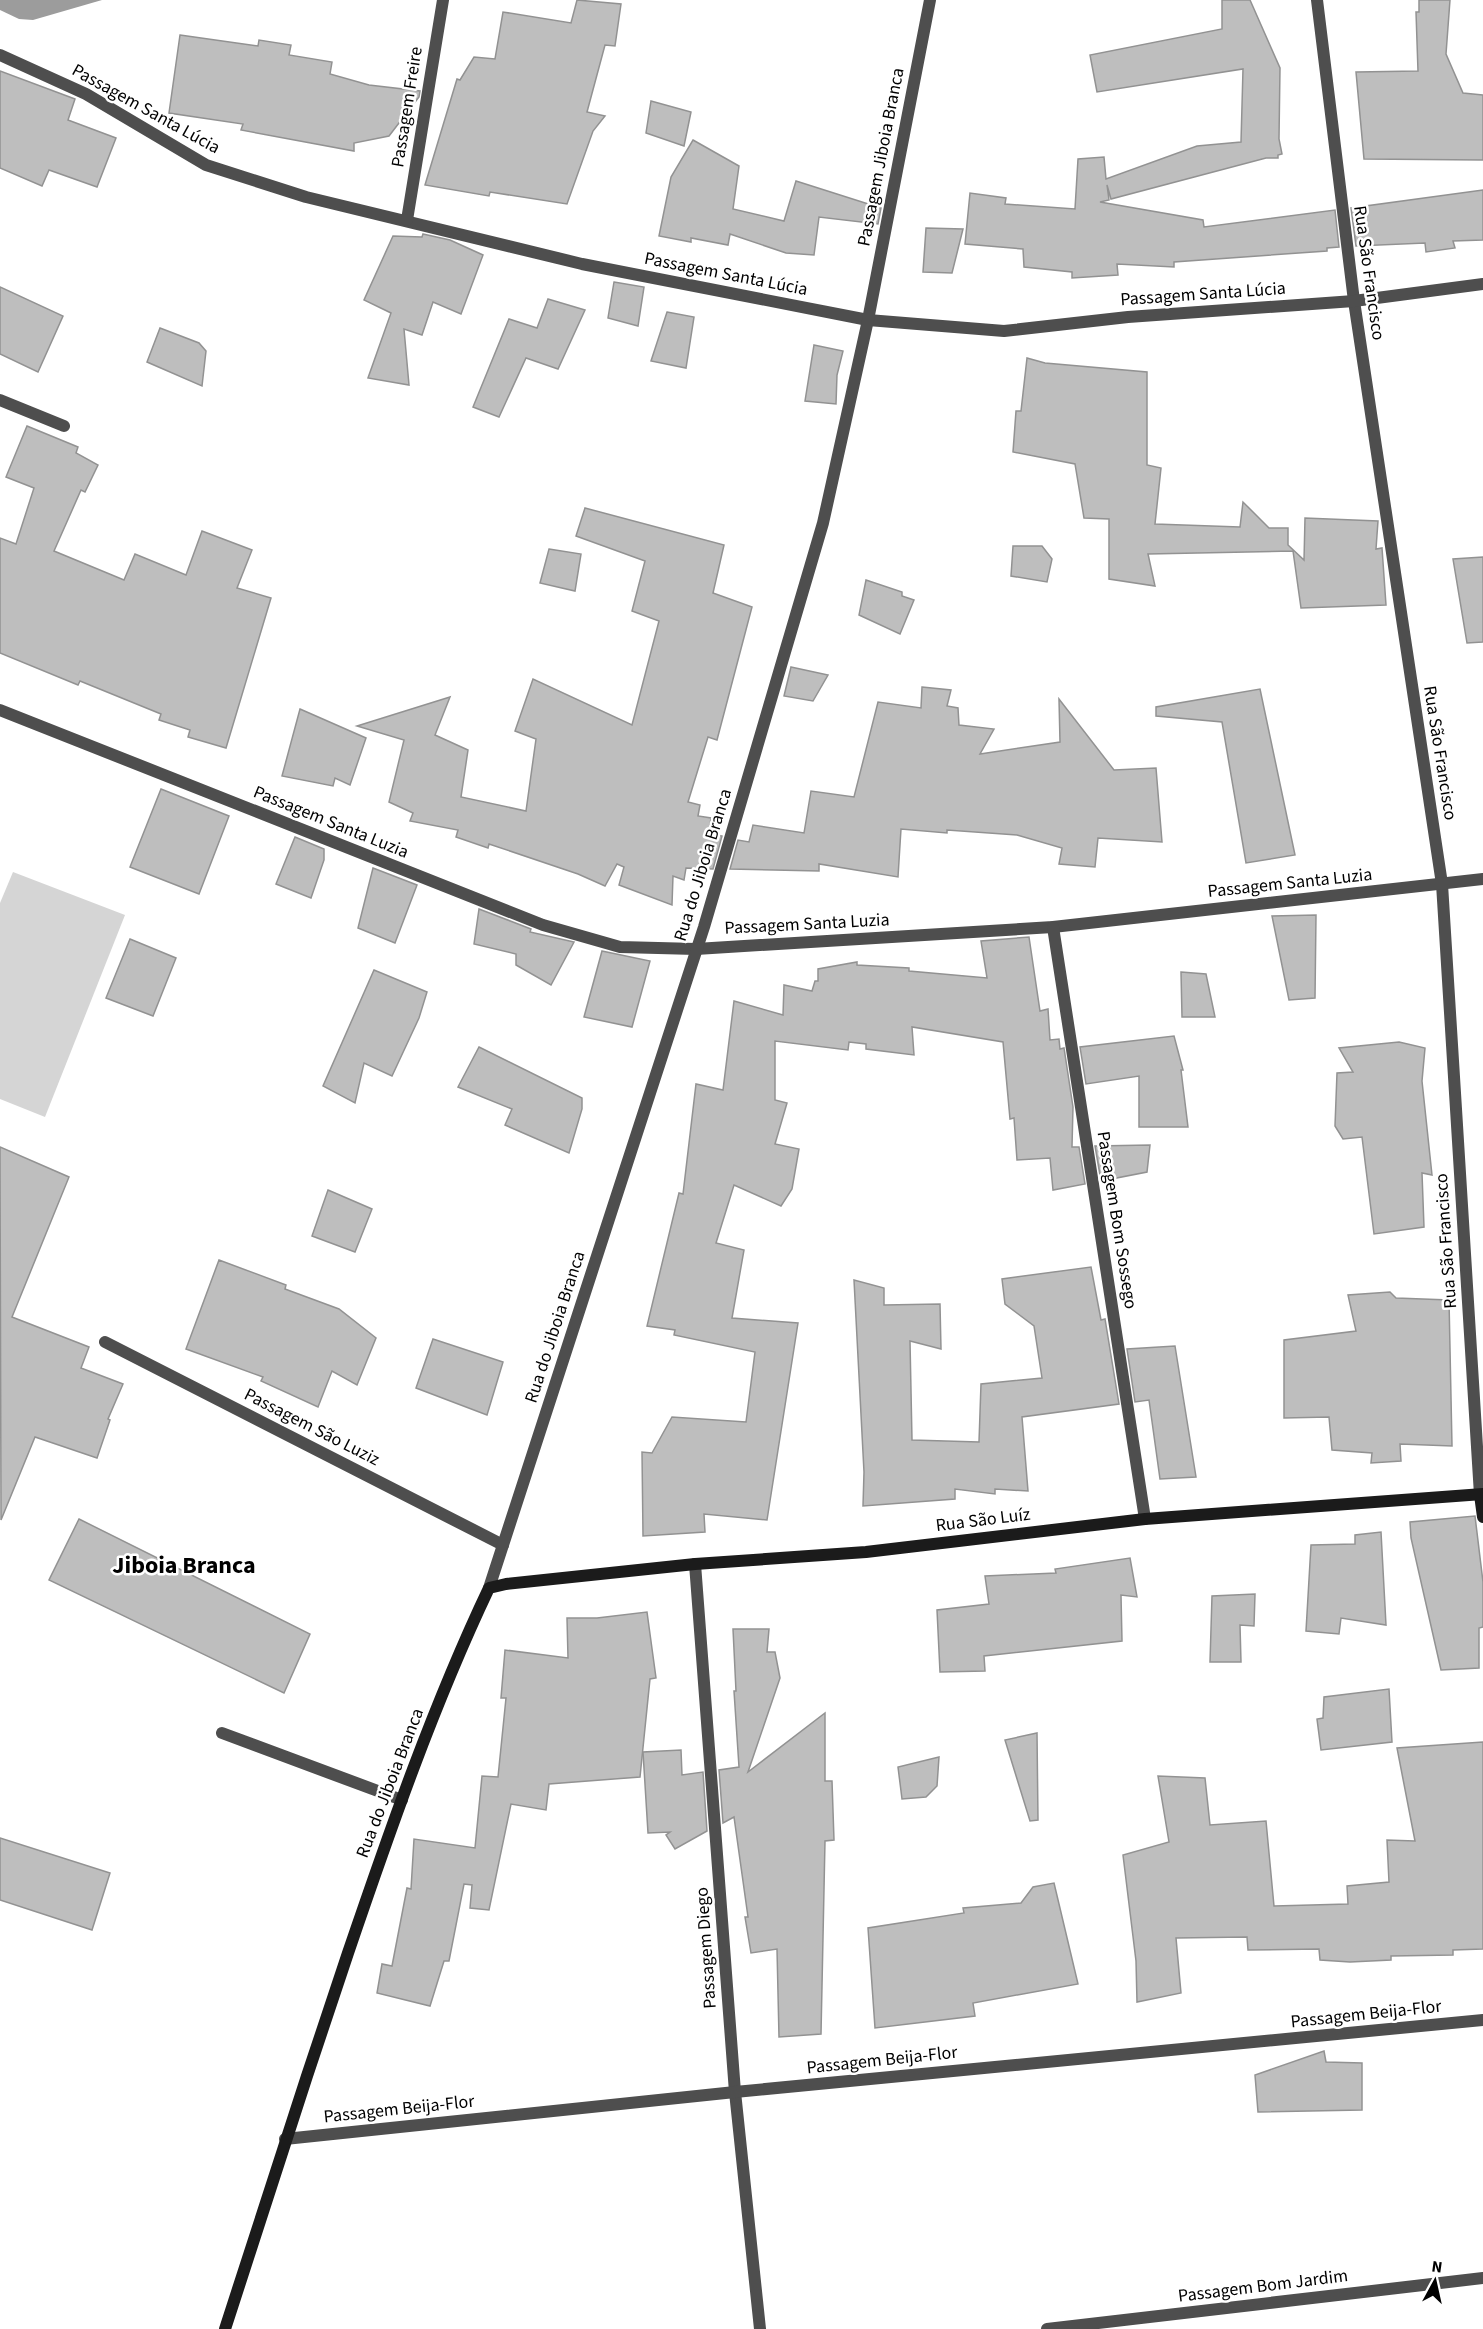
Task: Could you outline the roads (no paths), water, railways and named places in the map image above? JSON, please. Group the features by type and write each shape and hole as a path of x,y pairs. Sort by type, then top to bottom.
{"main road":[{"name":"Rua São Francisco","path":"1482,1494 1483,1517"},
{"name":"Rua São Luíz","path":"489,1588 506,1584 695,1564 866,1552 1145,1519 1482,1494"},
{"name":"Rua do Jiboia Branca","path":"225,2329 285,2139 402,1800 462,1646 489,1588"}],"street":[{"name":"Passagem Freire","path":"407,220 443,0"},
{"name":"Passagem Jiboia Branca","path":"868,320 930,0"},
{"name":"Rua São Francisco","path":"1317,0 1354,301 1442,884 1482,1494"},
{"name":"Passagem Santa Lúcia","path":"0,55 86,94 207,165 306,196 582,264 868,320 1004,331 1128,317 1354,301 1483,284"},
{"name":"Rua do Jiboia Branca","path":"489,1588 696,949 823,523 868,320"},
{"path":"0,400 64,426"},
{"name":"Passagem Santa Luzia","path":"0,710 543,925 620,947 696,949 1053,927 1483,879"},
{"name":"Passagem Bom Sossego","path":"1053,927 1145,1519"},
{"name":"Passagem São Luziz","path":"105,1342 503,1545"},
{"name":"Passagem Diego","path":"695,1564 735,2092 760,2329"},
{"path":"222,1733 402,1800"},
{"name":"Passagem Beija-Flor","path":"285,2139 735,2092 1483,2020"},
{"name":"Passagem Bom Jardim","path":"1047,2329 1483,2278"}],"district":[{"name":"Jiboia Branca","path":"184,1565"}]}
